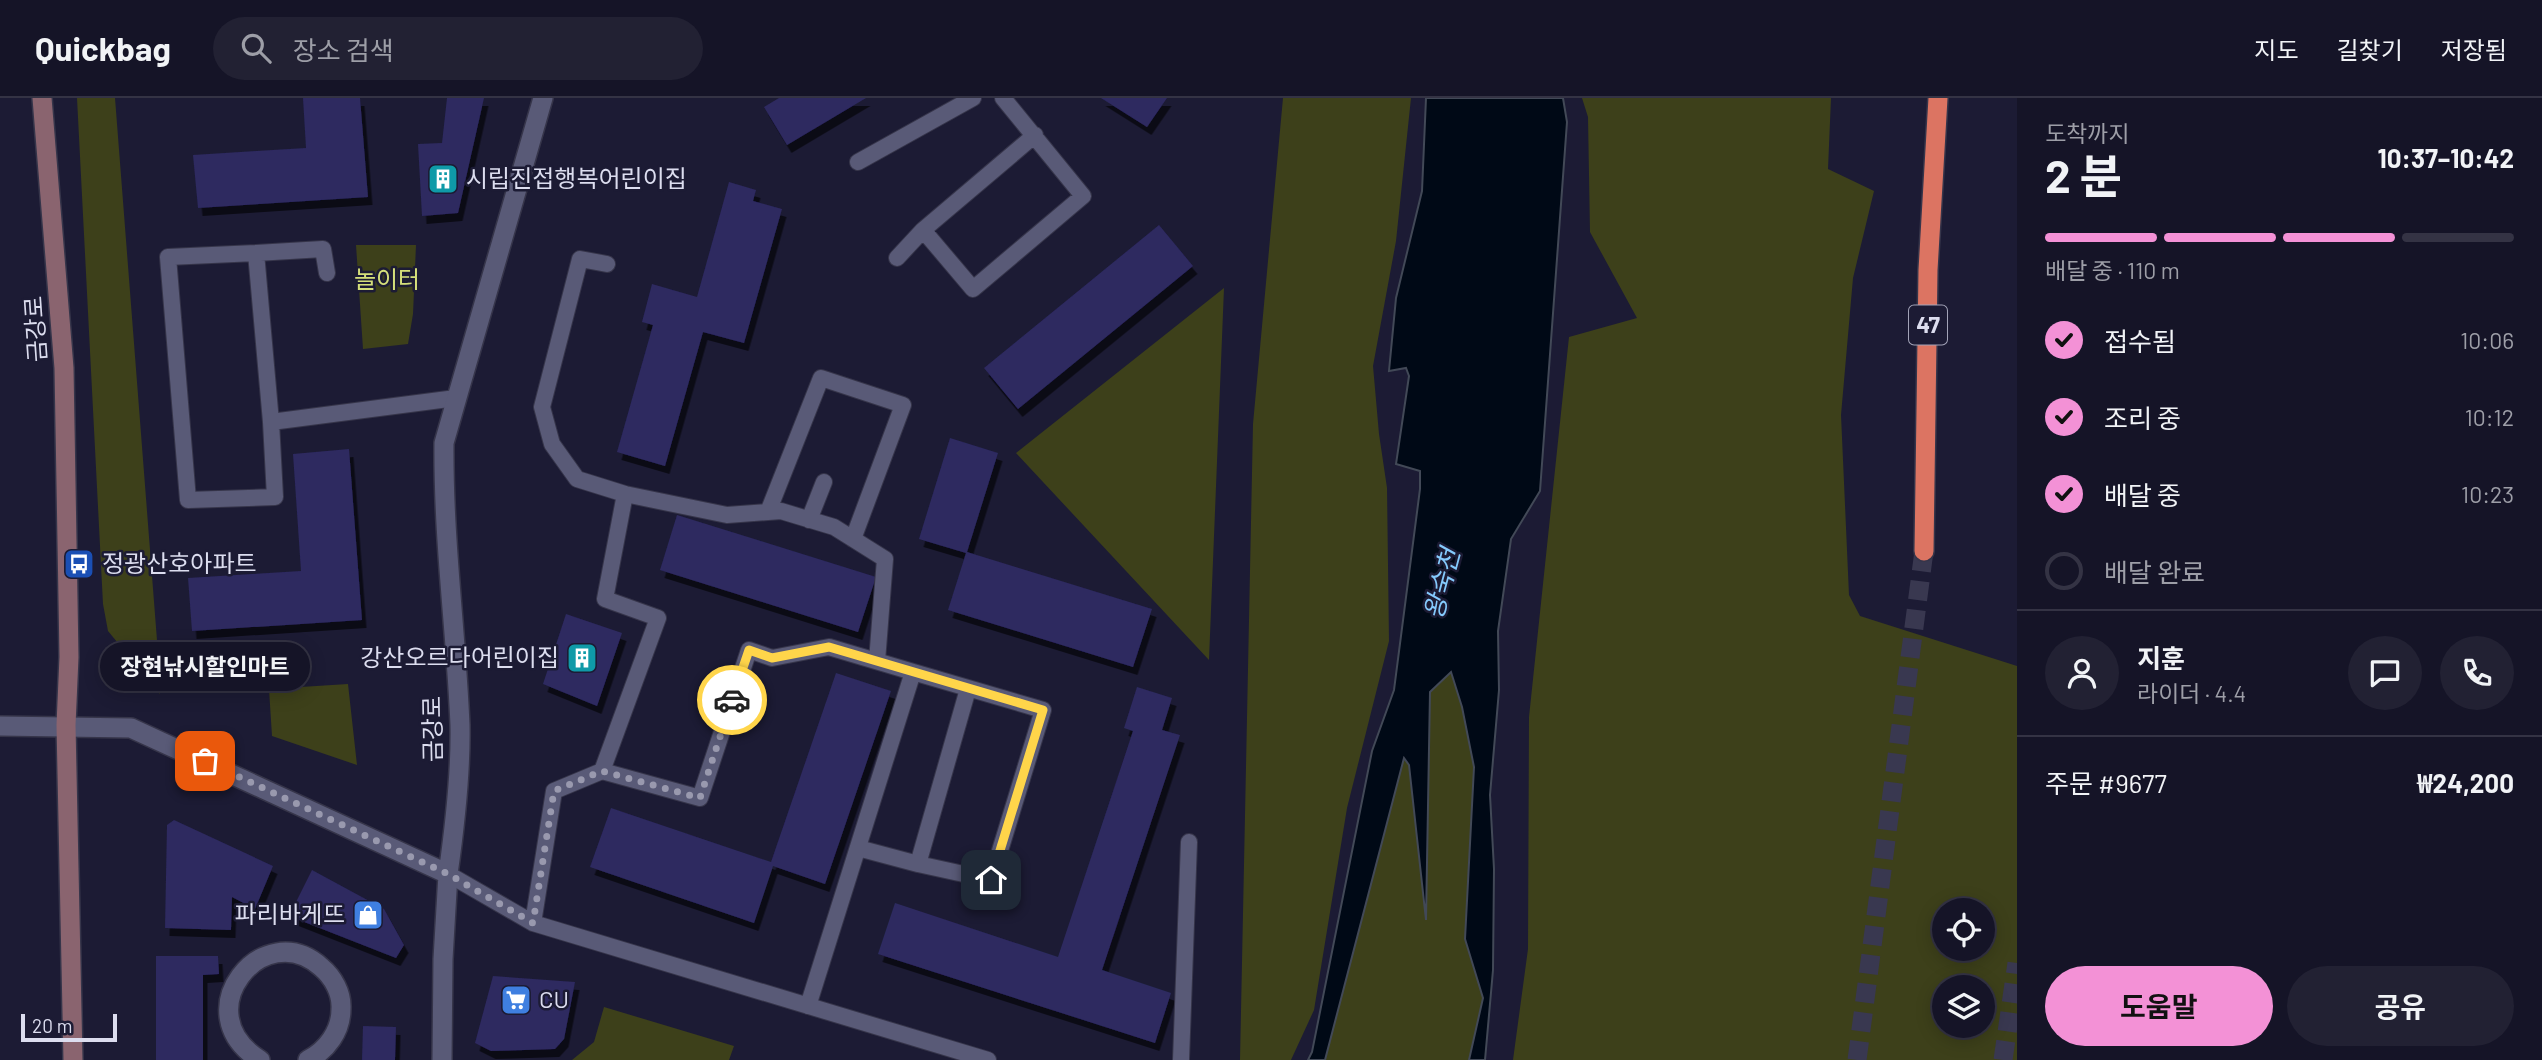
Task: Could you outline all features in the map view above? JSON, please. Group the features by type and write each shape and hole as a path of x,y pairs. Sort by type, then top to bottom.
{"highway":[{"name":"47","path":"1924,551 1928,270 1938,98"}],"main road":[{"name":"금강로","path":"42,98 64,368 69,657 66,725 73,1060"}],"street":[{"name":"금강로","path":"442,1060 443,959 448,874 457,803 460,727 444,496 444,443 543,98"},
{"path":"0,726 131,727 448,874"},
{"path":"260,1060 247,1052 235,1038 229,1020 228,1002 234,983 246,968 261,958 280,953 299,954 315,962 329,974 338,990 341,1008 339,1026 330,1042 308,1060"}],"lane":[{"path":"858,162 973,98"},
{"path":"923,230 973,289 1083,196 1003,98"},
{"path":"897,258 923,230 1035,135"},
{"path":"256,253 275,497 188,500 168,257 323,249 327,273"},
{"path":"607,264 580,259 542,407 552,444 577,479 625,494 727,515 781,511 834,527 885,559 877,661"},
{"path":"768,512 821,378 903,405 853,539"},
{"path":"271,422 456,398"},
{"path":"809,520 824,482"},
{"path":"602,771 658,618 605,599 625,494"},
{"path":"533,923 554,791 602,771 700,798 749,650 772,658 829,647 1043,710 991,880 858,848"},
{"path":"808,1006 913,672"},
{"path":"918,864 968,689"},
{"path":"1181,1060 1189,842"},
{"path":"448,874 533,923 988,1060"}],"green space":[{"path":"77,98 115,98 160,694 108,631 103,604"},
{"path":"1283,98 1411,98 1396,241 1373,366 1387,488 1389,641 1347,808 1314,1010 1291,1060 1240,1060 1253,424"},
{"path":"1582,98 1831,98 1828,169 1874,191 1853,278 1841,415 1849,595 1860,616 2017,666 2017,1060 1513,1060 1528,949 1529,717 1569,337 1637,318 1590,232 1588,117"},
{"name":"놀이터","path":"356,245 416,245 413,314 408,344 363,349"},
{"path":"1224,288 1209,660 1016,453"},
{"path":"1451,672 1462,707 1474,767 1465,939 1483,998 1469,1060 1325,1060 1404,757 1409,765 1426,911 1430,691"},
{"path":"348,684 357,765 272,736 269,689"},
{"path":"604,1007 734,1046 729,1060 572,1060 594,1042"}],"water":[{"name":"왕숙천","path":"1426,98 1563,98 1567,122 1540,491 1511,539 1498,631 1499,690 1490,795 1494,869 1493,970 1485,1060 1469,1060 1483,998 1465,939 1474,767 1462,707 1451,672 1430,692 1426,920 1409,765 1404,758 1325,1060 1308,1060 1312,1052 1372,751 1394,690 1420,489 1420,471 1396,464 1409,376 1406,368 1389,371 1396,298 1422,191"}],"building":[{"path":"303,98 360,98 368,197 198,208 193,155 306,148"},
{"name":"시립진접행복어린이집","path":"447,98 484,98 458,213 422,216 418,144 442,143"},
{"path":"779,98 866,98 787,145 764,107"},
{"path":"1101,98 1167,98 1147,127"},
{"path":"729,182 756,190 753,201 782,209 744,343 703,332 665,466 617,452 653,325 642,322 652,284 697,297"},
{"path":"1159,225 1193,266 1018,409 984,368"},
{"path":"950,438 998,453 967,552 1152,609 1133,667 948,610 966,553 919,539"},
{"path":"349,449 362,620 192,631 188,578 301,571 293,454"},
{"path":"677,515 876,577 858,632 660,570"},
{"name":"강산오르다어린이집","path":"566,614 622,633 597,706 543,684"},
{"path":"836,673 891,691 825,884 773,866 754,923 590,867 611,808 771,862"},
{"path":"1137,687 1172,698 1162,730 1180,735 1102,970 1171,993 1155,1043 878,954 895,903 1058,957 1133,731 1124,728"},
{"path":"174,820 273,866 255,909 232,897 231,930 165,928 167,825"},
{"path":"312,870 384,909 404,945 396,958 289,916"},
{"path":"156,956 218,956 219,974 203,975 203,1060 156,1060"},
{"path":"493,976 575,982 564,1039 555,1049 491,1051 475,1043"},
{"path":"363,1026 396,1027 395,1060 362,1060"}],"tunnel":[{"path":"1857,1060 1924,551"},
{"path":"2003,1060 2017,963"}],"way so far":[{"path":"205,761 448,874 533,923 554,791 602,771 700,798 732,700"}],"place":[{"name":"시립진접행복어린이집","path":"443,179"},
{"name":"정광산호아파트","path":"79,564"},
{"name":"강산오르다어린이집","path":"582,658"},
{"name":"장현낚시할인마트","path":"205,761"},
{"name":"파리바게뜨","path":"368,915"},
{"name":"CU","path":"516,1000"}],"route":[{"path":"732,700 749,650 772,658 829,647 1043,710 991,880"}]}
